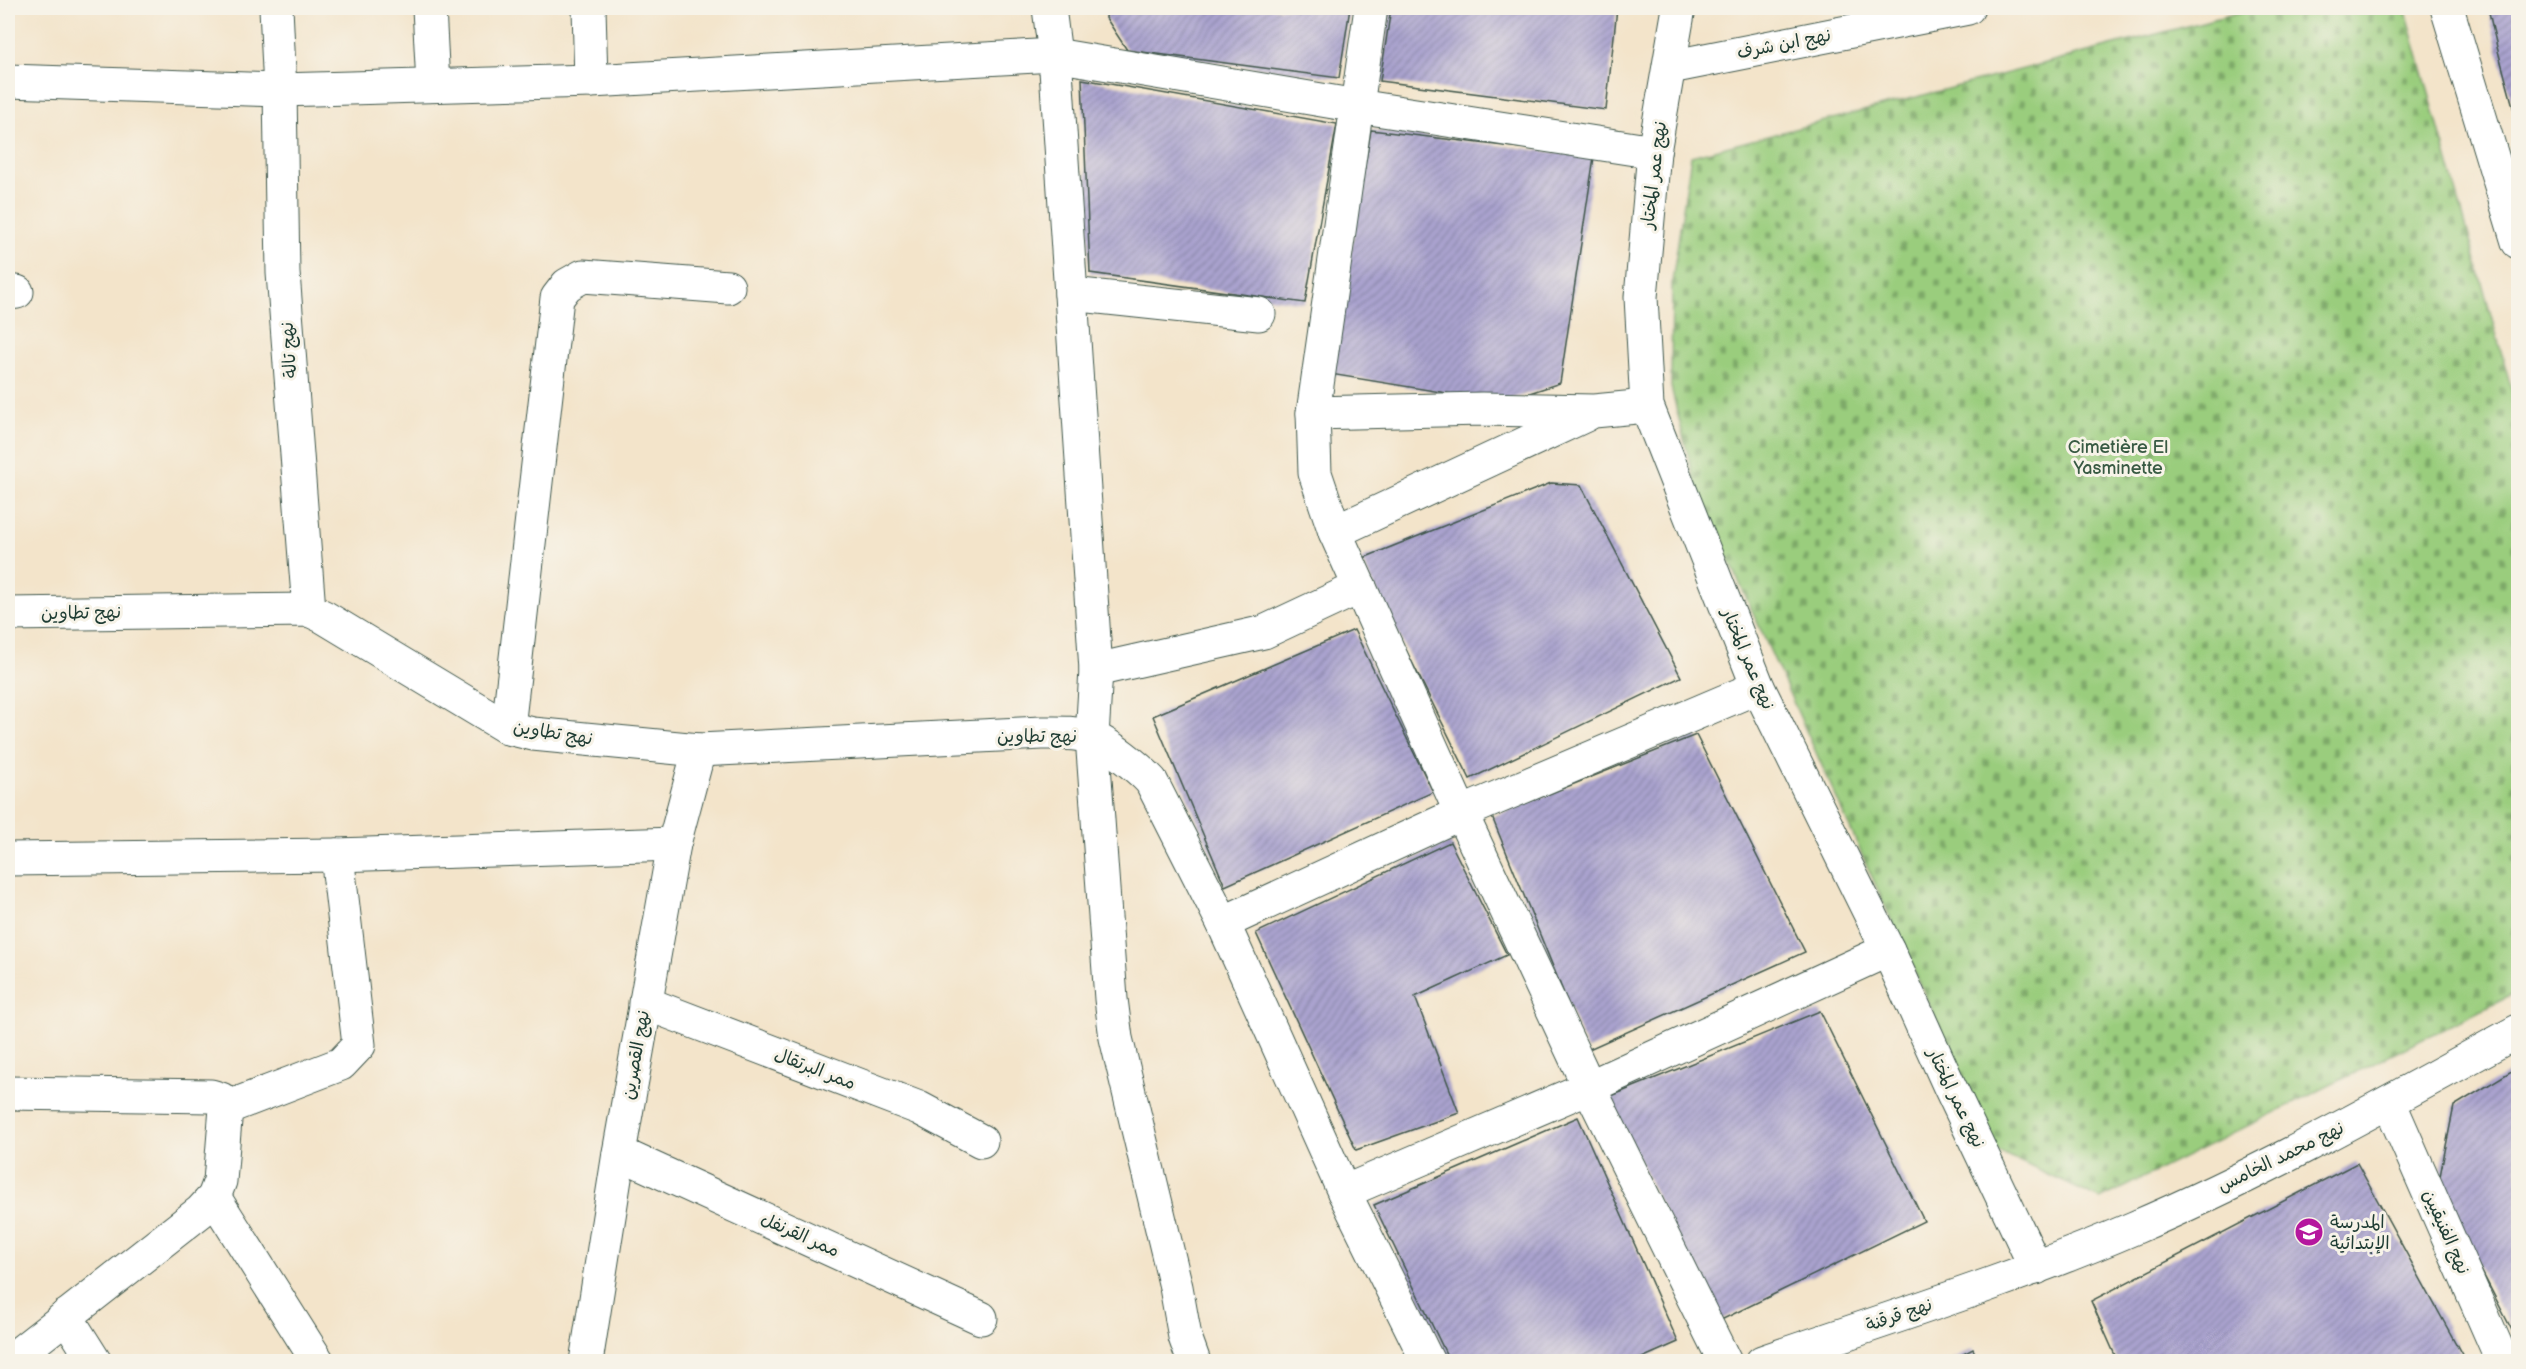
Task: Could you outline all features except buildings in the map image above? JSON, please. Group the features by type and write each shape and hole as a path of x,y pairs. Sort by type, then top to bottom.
{"street":[{"name":"نهج تالة","path":"276,8 280,90 283,273 309,610"},
{"path":"429,8 433,85"},
{"path":"589,8 591,81"},
{"path":"1049,8 1055,55 1096,670 1092,737 1111,999 1116,1038 1176,1287 1185,1337 1194,1362"},
{"path":"1371,8 1313,413 1315,473 1335,532 1461,813 1589,1087 1725,1362"},
{"name":"نهج عمر المختار","path":"1679,8 1654,152 1641,297 1647,406 1758,687 1888,950 1949,1085 2037,1268"},
{"name":"نهج ابن شرف","path":"1670,67 1968,8"},
{"path":"2447,8 2518,242"},
{"path":"8,81 280,90 591,81 1055,55 1357,106 1654,152"},
{"path":"508,728 557,298 567,285 583,276 728,287"},
{"path":"1071,294 1259,314"},
{"path":"1313,413 1482,409 1594,411 1647,406"},
{"path":"1335,532 1594,411"},
{"path":"1096,670 1264,632 1360,587"},
{"name":"نهج تطاوين","path":"8,614 309,610 508,728 533,734 699,750 1042,733 1071,733 1092,737"},
{"path":"1223,923 1461,813 1758,687"},
{"path":"1092,737 1140,769 1151,781 1223,923 1344,1192 1428,1362"},
{"name":"نهج القصرين","path":"586,1362 619,1153 674,844 699,750"},
{"path":"8,859 337,855 674,844"},
{"path":"226,1108 341,1064 359,1044 337,855"},
{"path":"1344,1192 1589,1087 1888,950"},
{"name":"ممر البرتقال","path":"645,1003 919,1108 981,1141"},
{"name":"نهج محمد الخامس","path":"2037,1268 2146,1222 2316,1142 2518,1031"},
{"path":"8,1094 212,1096 221,1099 226,1108 220,1181 214,1197 201,1211 8,1362"},
{"name":"نهج الفنيقيين","path":"2389,1102 2503,1362"},
{"name":"ممر القرنفل","path":"619,1153 981,1318"},
{"path":"214,1197 318,1362"},
{"name":"نهج قرقنة","path":"1762,1362 2037,1268"},
{"path":"66,1316 94,1362"}],"green space":[{"name":"Cimetière El Yasminette","path":"2256,8 2405,8 2518,412 2518,992 2100,1199 1995,1150 1695,484 1671,387 1672,282 1691,156"}],"place":[{"name":"المدرسة الإبتدائية","path":"2309,1232"}]}
